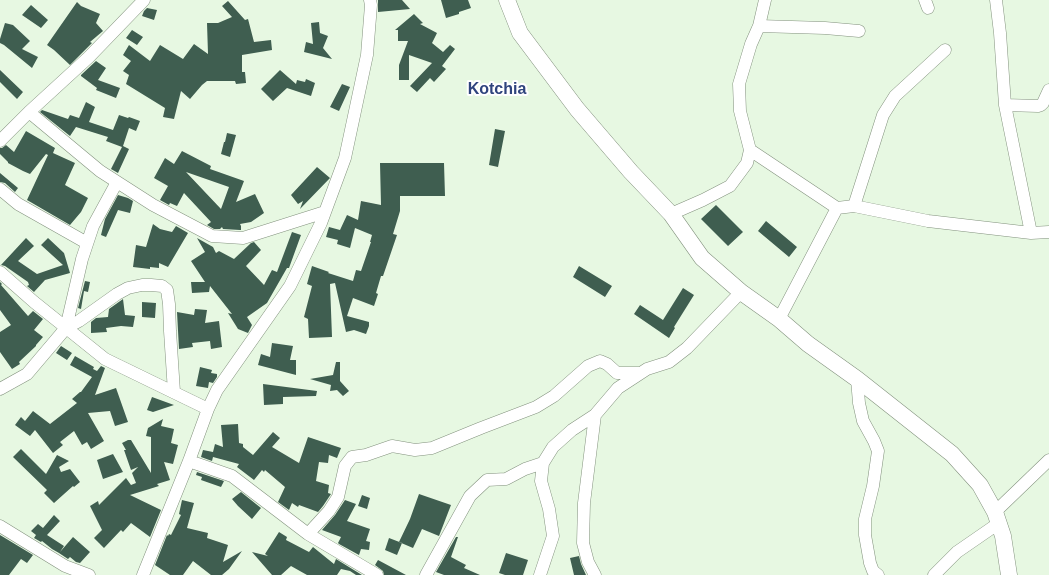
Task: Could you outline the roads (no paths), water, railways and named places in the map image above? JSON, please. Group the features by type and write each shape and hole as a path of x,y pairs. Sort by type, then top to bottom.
{"main road":[{"path":"507,0 520,33 577,109 631,172 671,214 702,258 741,292 779,319 808,344 857,379 952,454 980,485 997,517 1003,536 1009,575"}],"street":[{"path":"0,141 89,57 144,0"},
{"path":"143,575 189,461 208,409 217,390 290,286 321,223 346,158 367,55 371,5 370,0"},
{"path":"671,214 730,186 747,163 750,150 740,111 739,84 751,44 759,26 765,0"},
{"path":"996,0 1005,104 1030,233"},
{"path":"759,26 825,28 859,31"},
{"path":"854,206 883,115 896,96 945,50"},
{"path":"1005,104 1038,106 1043,103 1049,90"},
{"path":"29,112 100,171 153,205 212,236 243,238 325,212"},
{"path":"750,150 837,208 854,206 928,221 1030,233 1049,232"},
{"path":"66,328 87,243 93,226 117,182"},
{"path":"0,189 18,204 87,243"},
{"path":"779,319 837,208"},
{"path":"0,272 104,359 208,409"},
{"path":"0,389 27,374 66,328 79,321 116,294 128,288 151,285 162,286 167,290 170,304 170,331 174,392"},
{"path":"540,575 553,536 549,509 541,481 543,463 553,447 572,430 595,415 618,388 647,369 669,362 687,348 741,292"},
{"path":"308,534 329,512 338,497 346,466 352,457 366,455 392,446 415,450 432,448 536,407 554,396 588,366 600,361 607,364 618,373 640,374"},
{"path":"857,379 859,403 863,421 878,451 873,486 866,518 865,535 870,562 873,571 878,575"},
{"path":"595,415 584,503 583,543 588,562 595,575"},
{"path":"934,575 957,552 997,517 1049,460"},
{"path":"189,461 232,476 308,534 377,575"},
{"path":"426,575 470,496 486,480 506,479 525,469 543,463"},
{"path":"0,526 65,566 89,575"}],"district":[{"name":"Kotchia","path":"497,90"}]}
